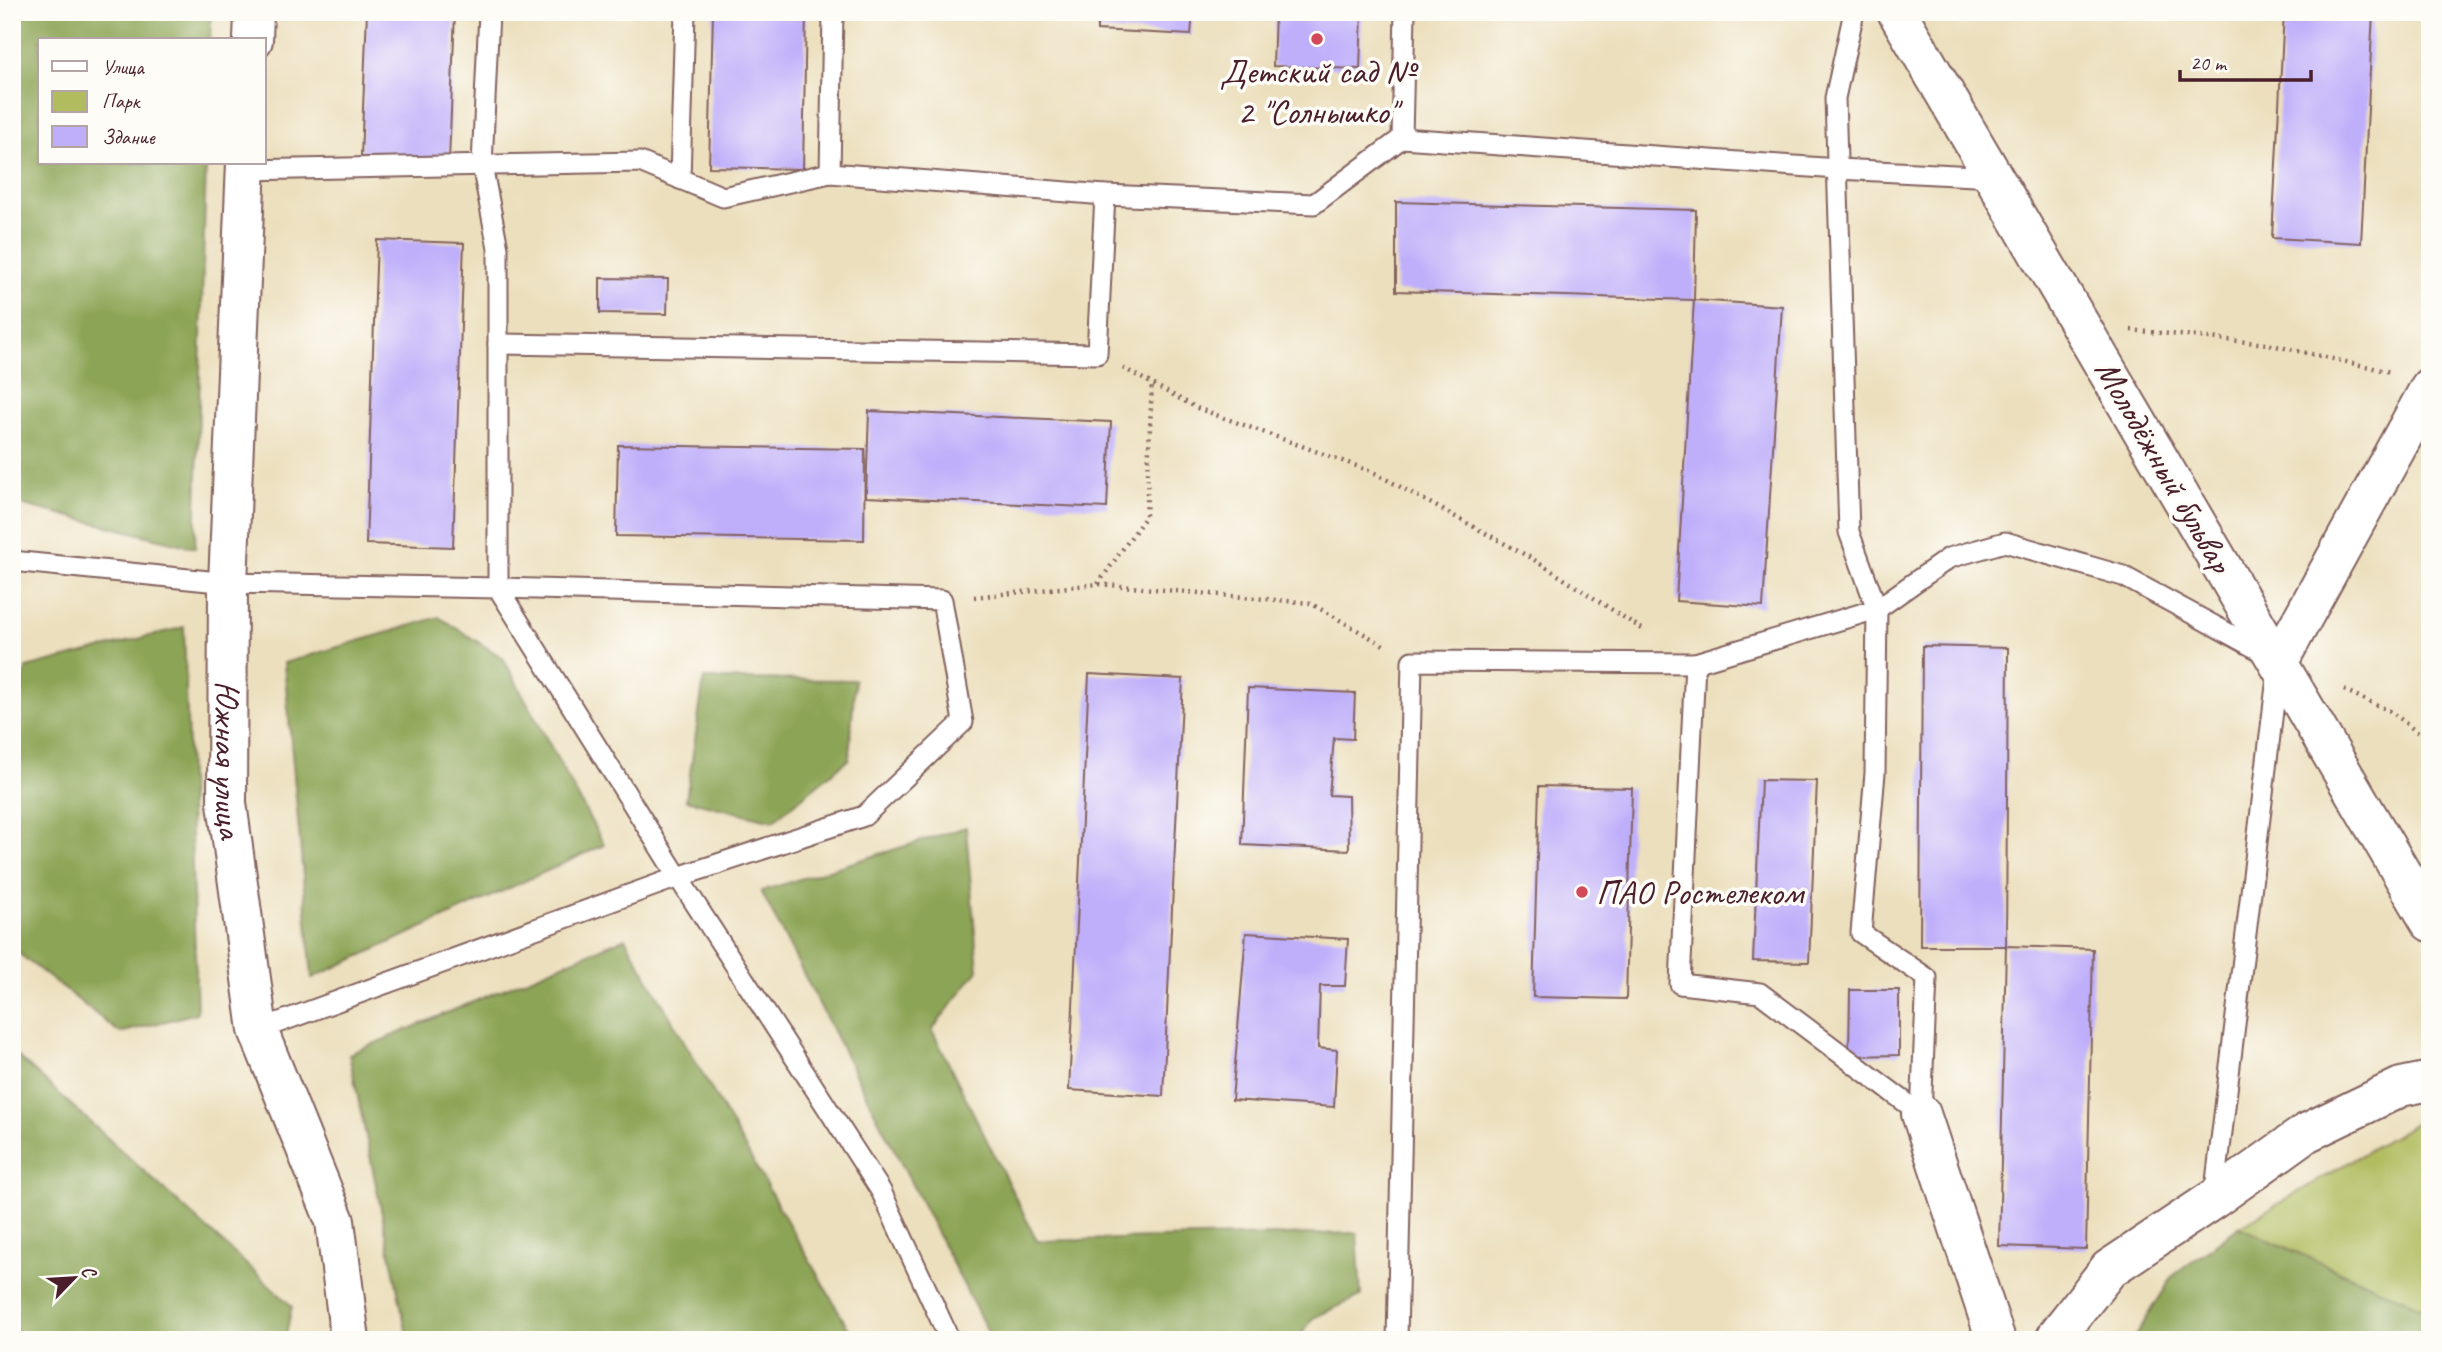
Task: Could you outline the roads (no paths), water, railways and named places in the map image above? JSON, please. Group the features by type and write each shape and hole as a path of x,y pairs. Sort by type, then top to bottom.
{"street":[{"path":"253,38 254,12"},
{"name":"Молодёжный бульвар","path":"1897,12 2430,922"},
{"name":"Южная улица","path":"246,166 228,583 226,803 258,1030 335,1221 350,1340"},
{"path":"2279,661 2416,381"},
{"path":"2056,1340 2057,1334 2109,1269 2306,1133 2401,1087 2430,1081"},
{"path":"1921,1114 1996,1340"}],"lane":[{"path":"489,12 482,165 498,248 498,588 678,877 881,1191 950,1340"},
{"path":"680,179 685,12"},
{"path":"830,173 833,12"},
{"path":"1402,138 1405,12"},
{"path":"1854,12 1835,98 1849,533 1877,609 1875,773 1861,933 1927,978 1921,1114"},
{"path":"246,166 640,162 723,197 830,173 1105,195 1314,204 1402,138 1838,169 1994,177"},
{"path":"498,344 1097,354 1105,195"},
{"path":"1397,1340 1412,661 1695,663 1877,609 1949,558 2005,542 2123,576 2279,661 2214,1199"},
{"path":"12,561 228,583 942,600 963,722 864,816 678,877 258,1030"},
{"path":"1695,663 1680,984 1760,993 1921,1114"}],"place":[{"name":"Детский сад № 2 \"Солнышко\"","path":"1317,39"},
{"name":"ПАО Ростелеком","path":"1582,892"}]}
